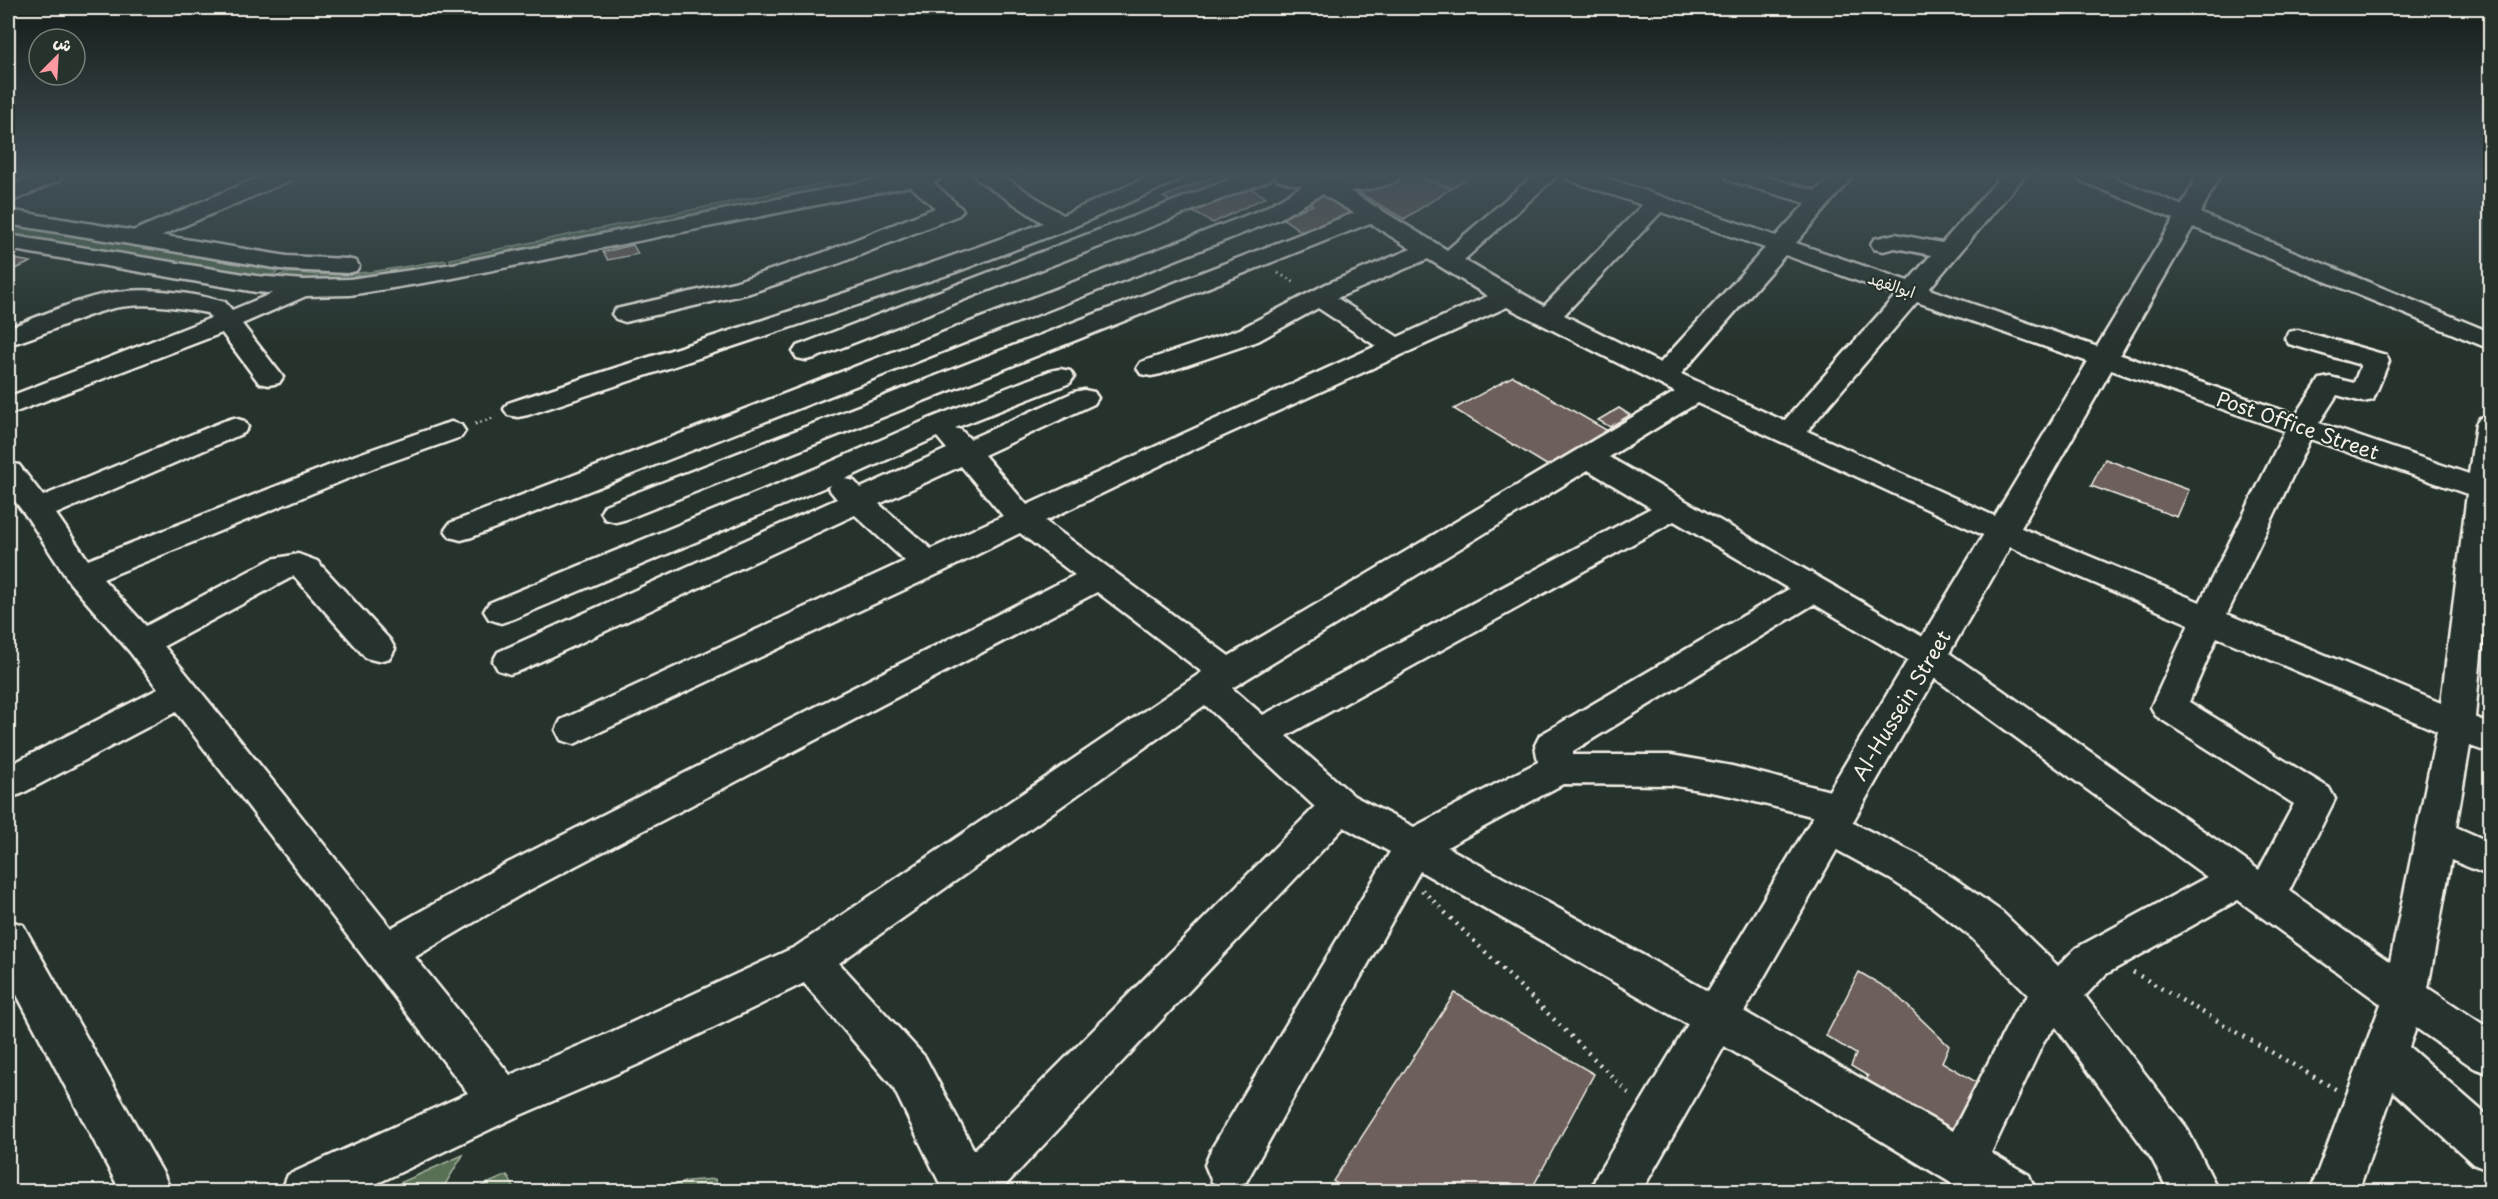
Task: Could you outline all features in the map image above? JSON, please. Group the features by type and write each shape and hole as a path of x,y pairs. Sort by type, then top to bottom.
{"street":[{"path":"93,231 303,265 334,266 376,264 552,231"},
{"path":"136,238 153,231"},
{"path":"8,242 256,284 304,288 370,285 453,272 654,231"},
{"path":"625,314 733,282 831,258 899,231"},
{"path":"518,409 781,321 858,298 1042,231"},
{"path":"806,352 1118,231"},
{"path":"461,530 1225,231"},
{"path":"616,512 1330,231"},
{"path":"1400,231 1507,297 1696,392 2003,532 2474,732"},
{"path":"1151,368 1249,335 1319,298 1439,255 1471,231"},
{"path":"1547,318 1631,231"},
{"name":"ابوالفهد","path":"1737,231 2106,358"},
{"path":"1664,376 1793,231"},
{"path":"1789,434 1965,231"},
{"name":"Al-Hussein Street","path":"1614,1191 1716,1018 1823,815 1930,657 2180,231"},
{"path":"2219,231 2490,341"},
{"path":"1882,244 1903,242 1948,251"},
{"path":"733,282 781,321 832,385"},
{"path":"8,407 228,321 304,288"},
{"path":"574,730 1507,297"},
{"path":"8,337 107,302 146,298 181,300 216,307 269,377"},
{"path":"1319,298 1396,347"},
{"path":"1962,1162 2030,1025 2091,961 2252,888 2316,799 2169,707 2208,619 2302,426 2330,385 2363,394 2376,361 2298,338"},
{"name":"Post Office Street","path":"2106,358 2487,491"},
{"path":"501,612 828,475 941,424 1060,377"},
{"path":"305,1191 502,1101 623,1049 810,960 1218,680 1696,392"},
{"path":"915,394 1023,520 1099,577 1218,680 1261,733 1340,807 1407,857 1457,874 1716,1018 2012,1191"},
{"path":"510,661 1084,398"},
{"path":"2334,1191 2405,997 2436,835 2474,732 2490,424"},
{"path":"38,510 234,427"},
{"path":"81,575 366,461 451,431"},
{"path":"1587,457 1930,657 2405,997 2490,1053"},
{"path":"8,472 38,510 81,575 142,643 502,1101"},
{"path":"828,475 929,565"},
{"path":"1261,733 1674,508"},
{"path":"142,643 283,567 298,565 306,569 378,649"},
{"path":"386,953 508,882 1099,577"},
{"path":"1558,768 1553,745 1814,589"},
{"path":"8,783 181,693"},
{"path":"1229,1165 1407,857 1558,768 1671,771 1732,781 1823,815 1944,893 1986,926 2058,995 2169,1143 2195,1191"},
{"path":"810,960 909,1072 970,1190 1340,807"},
{"path":"2436,835 2490,860"},
{"path":"8,938 147,1191"},
{"path":"2383,1053 2490,1148"}],"path":[{"path":"1257,260 1319,298"},
{"path":"451,431 518,409"},
{"path":"1407,857 1656,1120"},
{"path":"2104,955 2364,1106"}],"green space":[{"path":"8,231 43,231 279,271 268,278 8,233"},
{"path":"588,231 617,231 451,265 450,259"},
{"path":"446,260 446,266 382,275 318,280 274,278 290,273 334,275 366,272"},
{"path":"463,1155 441,1191 382,1191"},
{"path":"507,1175 516,1191 475,1191 475,1189"},
{"path":"715,1179 718,1191 658,1191 687,1181"}],"building":[{"path":"1300,231 1316,231 1306,235"},
{"path":"633,245 638,254 608,260 603,252"},
{"path":"8,258 31,262 8,272"},
{"path":"1513,376 1608,431 1550,467 1454,409"},
{"path":"1619,408 1630,415 1610,427 1598,420"},
{"path":"2105,459 2189,490 2177,517 2091,486"},
{"path":"1859,972 1892,991 1949,1046 1942,1062 1988,1089 1964,1149 1862,1089 1868,1076 1851,1066 1856,1054 1826,1036"},
{"path":"1455,993 1594,1074 1530,1192 1348,1192 1333,1181"}]}
